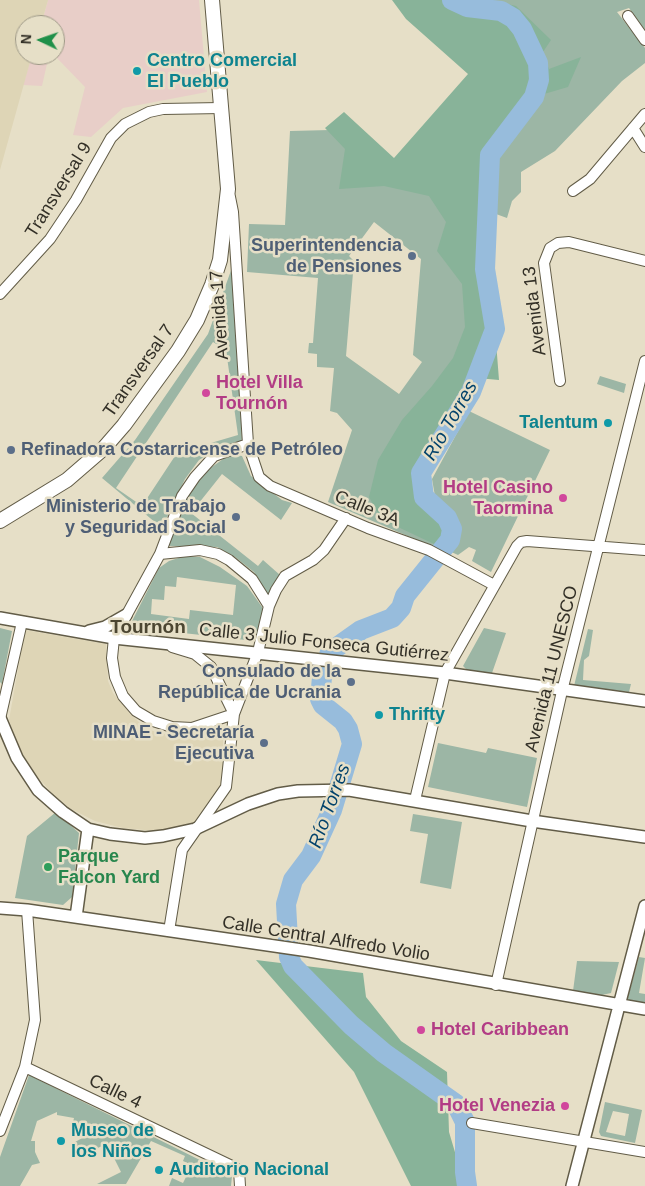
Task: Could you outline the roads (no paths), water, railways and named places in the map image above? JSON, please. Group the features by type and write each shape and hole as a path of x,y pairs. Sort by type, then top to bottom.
{"main road":[{"name":"Avenida 17","path":"212,0 228,189"},
{"name":"Transversal 7","path":"0,521 67,480 104,448 124,425 178,351 197,320 220,260 228,189"}],"street":[{"path":"628,16 645,40"},
{"name":"Transversal 9","path":"0,294 50,239 76,200 111,138 125,124 149,112 221,108"},
{"path":"573,191 590,179 645,114"},
{"path":"633,128 645,147"},
{"name":"Avenida 17","path":"228,189 233,212 248,444"},
{"name":"Avenida 13","path":"560,381 544,263 550,248 558,243 569,242 645,261"},
{"name":"Avenida 11 UNESCO","path":"496,985 562,691 645,361"},
{"path":"634,405 645,408"},
{"path":"234,714 192,728 172,727 153,721 136,711 123,696 115,678 113,664 114,638 160,554 182,496 195,477 214,456 248,444"},
{"name":"Calle 3A","path":"248,444 259,477 270,486 429,550 494,585"},
{"path":"169,931 182,850 195,829 226,788 234,714 258,652 269,606 285,576 313,560 324,550 346,518"},
{"path":"415,800 444,673 521,542 600,545 645,550"},
{"path":"160,554 200,550 218,554 229,560 252,579 269,606"},
{"path":"80,631 104,627 126,615"},
{"name":"Calle 3 Julio Fonseca Gutiérrez","path":"0,618 114,638 444,673 562,691 645,700"},
{"path":"22,622 0,718 17,758 38,790 62,812 88,829 145,838 195,829 248,804 278,794 318,790 350,790 532,821 645,836"},
{"path":"158,643 195,654 211,667 234,714"},
{"path":"76,917 88,829"},
{"path":"572,1186 645,906"},
{"name":"Calle Central Alfredo Volio","path":"0,908 27,910 309,951 496,985 645,1008"},
{"path":"0,1131 25,1067 35,1020 27,910"},
{"name":"Calle 4","path":"25,1067 234,1167 239,1170 240,1182"},
{"path":"472,1124 645,1152"}],"waterway":[{"name":"Río Torres","path":"452,0 467,7 501,11 513,18 522,29 538,63 539,80 534,97 490,155 485,269 495,329 471,392 421,473 424,497 447,518 452,529 450,540 405,596 401,608 392,618 361,630 330,652 322,677 320,699 323,705 343,721 348,729 352,744 332,810 311,856 293,880 286,904 289,957 293,966 351,1025 384,1053 456,1104 465,1122 465,1172 467,1186"}],"place":[{"name":"Centro Comercial El Pueblo","path":"137,71"},
{"name":"Superintendencia de Pensiones","path":"412,256"},
{"name":"Hotel Villa Tournón","path":"206,393"},
{"name":"Talentum","path":"608,423"},
{"name":"Refinadora Costarricense de Petróleo","path":"11,450"},
{"name":"Hotel Casino Taormina","path":"563,498"},
{"name":"Ministerio de Trabajo y Seguridad Social","path":"236,517"},
{"name":"Consulado de la República de Ucrania","path":"351,682"},
{"name":"Thrifty","path":"379,715"},
{"name":"MINAE - Secretaría Ejecutiva","path":"264,743"},
{"name":"Parque Falcon Yard","path":"48,867"},
{"name":"Hotel Caribbean","path":"421,1030"},
{"name":"Hotel Venezia","path":"565,1106"},
{"name":"Museo de los Niños","path":"61,1141"},
{"name":"Auditorio Nacional","path":"159,1170"}],"district":[{"name":"Tournón","path":"148,628"}]}
